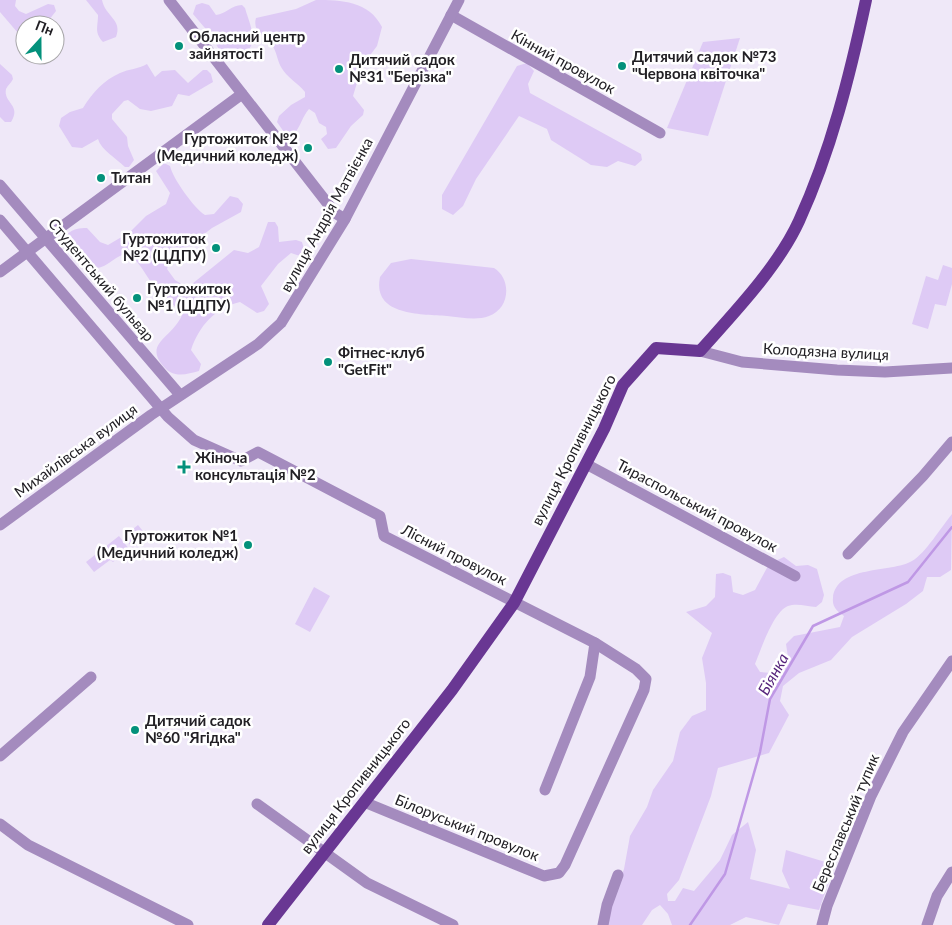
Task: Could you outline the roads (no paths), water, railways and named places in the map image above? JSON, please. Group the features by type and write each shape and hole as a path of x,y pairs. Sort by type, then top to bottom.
{"main road":[{"path":"700,351 752,291 799,222 838,118 866,0"},
{"name":"вулиця Кропивницького","path":"268,925 452,690 514,602 586,464 623,385 656,348 700,351"}],"street":[{"path":"169,0 335,213 345,219"},
{"name":"вулиця Андрія Матвієнка","path":"170,402 258,344 281,323 345,219 459,0"},
{"name":"Кінний провулок","path":"451,15 539,67 660,133"},
{"path":"0,272 242,94"},
{"name":"Студентський бульвар","path":"0,185 46,238 170,402"},
{"path":"0,220 170,402"},
{"name":"Колодязна вулиця","path":"700,351 742,362 837,370 885,372 952,368"},
{"name":"Михайлівська вулиця","path":"0,525 170,402"},
{"name":"Лісний провулок","path":"170,402 194,440 241,461 258,452 380,516 384,536 595,643 636,669 646,679 644,690 565,865 559,873"},
{"path":"848,554 923,476 952,442"},
{"name":"Тираспольський провулок","path":"586,464 795,576"},
{"path":"545,790 590,677 595,643"},
{"name":"Береславський тупик","path":"822,925 827,906 871,796 903,732 952,661"},
{"path":"0,756 91,676"},
{"name":"Білоруський провулок","path":"364,802 544,876 559,873"},
{"path":"257,804 367,883 454,925"},
{"path":"0,824 28,845 188,925"},
{"path":"927,925 937,896 952,872"},
{"path":"603,925 607,905 618,875"}],"waterway":[{"name":"Біянка","path":"690,925 725,874 760,752 770,699 813,626 908,582 952,527"}],"place":[{"name":"Обласний центр зайнятості","path":"179,46"},
{"name":"Дитячий садок №73 \"Червона квіточка\"","path":"622,66"},
{"name":"Дитячий садок №31 \"Берізка\"","path":"339,69"},
{"name":"Гуртожиток №2 (Медичний коледж)","path":"308,148"},
{"name":"Титан","path":"101,178"},
{"name":"Гуртожиток №2 (ЦДПУ)","path":"216,248"},
{"name":"Гуртожиток №1 (ЦДПУ)","path":"137,298"},
{"name":"Фітнес-клуб \"GetFit\"","path":"328,362"},
{"name":"Жіноча консультація №2","path":"184,467"},
{"name":"Гуртожиток №1 (Медичний коледж)","path":"248,545"},
{"name":"Дитячий садок №60 \"Ягідка\"","path":"135,730"}]}
